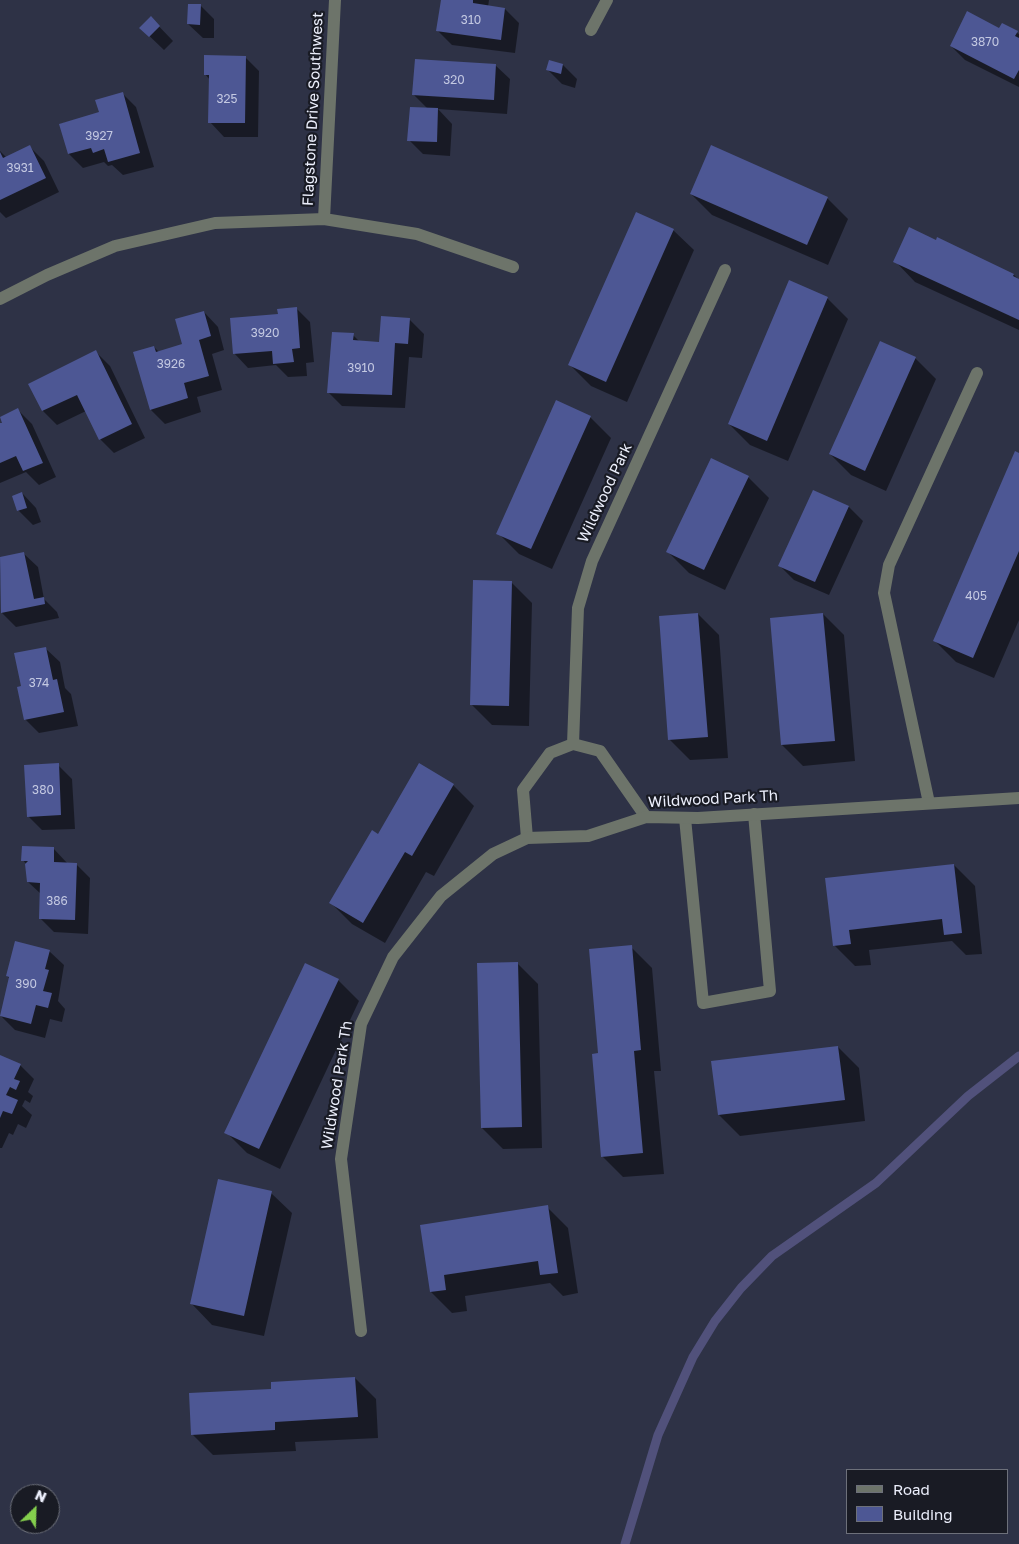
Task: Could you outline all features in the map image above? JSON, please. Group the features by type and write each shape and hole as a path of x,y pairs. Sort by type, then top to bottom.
{"street":[{"name":"Flagstone Drive Southwest","path":"324,220 335,0"},
{"path":"591,30 607,0"},
{"path":"0,299 47,275 115,246 215,223 324,220 417,234 513,267"},
{"name":"Wildwood Park","path":"573,744 578,608 592,561 725,270"},
{"path":"929,804 884,593 889,565 977,373"},
{"path":"527,838 523,790 550,753 573,744 600,751 646,817"},
{"name":"Wildwood Park Th","path":"362,1331 341,1159 360,1024 392,956 441,896 493,854 527,838 588,836 646,817 685,818 1019,798"},
{"path":"685,818 703,1003 770,991 754,814"}],"building":[{"path":"441,0 473,0 473,3 505,8 501,40 436,31"},
{"path":"188,4 201,4 200,25 187,24"},
{"path":"967,11 999,28 1002,23 1018,31 1015,36 1019,38 1019,70 1014,79 950,46"},
{"path":"151,16 160,26 149,37 139,28"},
{"path":"204,55 246,56 245,123 208,123 209,75 204,75"},
{"path":"415,59 496,64 494,100 412,95"},
{"path":"549,60 563,64 561,74 546,70"},
{"path":"123,92 140,153 108,162 104,149 93,153 91,148 68,154 59,124 99,112 95,100"},
{"path":"410,107 438,108 437,142 407,141"},
{"path":"30,145 46,178 0,200 0,152 3,158"},
{"path":"711,145 828,197 807,245 690,194"},
{"path":"636,212 674,229 606,382 568,365"},
{"path":"909,227 936,240 937,237 1014,274 1013,276 1019,279 1019,320 893,262"},
{"path":"789,280 828,297 767,441 728,424"},
{"path":"297,307 300,348 292,349 294,362 273,364 272,351 233,354 230,318 278,314 277,309"},
{"path":"204,311 211,336 199,340 209,376 184,383 188,398 150,410 133,352 154,346 156,352 182,344 175,319"},
{"path":"381,316 410,318 408,344 395,343 392,395 327,393 332,332 354,333 353,340 379,342"},
{"path":"880,341 916,357 865,471 829,454"},
{"path":"96,350 132,424 99,440 77,395 42,411 28,384"},
{"path":"556,400 591,416 531,549 496,534"},
{"path":"18,408 43,463 23,471 16,456 0,463 0,423 2,423 0,417"},
{"path":"1015,451 1019,453 1019,551 973,658 933,641"},
{"path":"711,458 749,476 704,570 666,552"},
{"path":"813,490 849,506 815,582 778,566"},
{"path":"22,492 27,508 17,511 12,496"},
{"path":"24,552 34,599 44,597 45,604 1,613 0,557"},
{"path":"473,580 512,581 509,706 470,705"},
{"path":"698,613 708,737 668,740 659,616"},
{"path":"823,613 835,741 781,745 770,618"},
{"path":"46,647 53,680 57,679 64,712 24,720 17,687 21,686 14,653"},
{"path":"59,763 61,815 27,817 24,765"},
{"path":"419,763 454,784 412,856 405,852 363,923 329,903 372,830 378,834"},
{"path":"22,846 54,847 54,862 77,863 75,920 39,919 40,883 27,882 25,864 28,861 21,861"},
{"path":"954,864 962,933 944,935 942,919 849,930 851,944 833,946 825,878"},
{"path":"15,941 50,950 45,969 49,970 43,991 52,993 48,1008 36,1005 31,1024 0,1016 9,977 6,976"},
{"path":"632,945 641,1050 634,1051 643,1153 601,1157 592,1054 598,1053 589,949"},
{"path":"518,962 522,1127 481,1128 477,963"},
{"path":"305,963 339,979 259,1149 224,1133"},
{"path":"838,1046 845,1100 718,1115 711,1061"},
{"path":"0,1055 21,1064 14,1079 20,1081 16,1090 10,1087 6,1095 18,1100 12,1114 3,1111 0,1118"},
{"path":"218,1179 272,1191 244,1316 190,1304"},
{"path":"548,1205 558,1273 540,1275 538,1261 444,1275 446,1290 430,1292 420,1225"},
{"path":"355,1377 358,1417 275,1422 275,1430 191,1435 189,1393 271,1389 271,1382"}],"waterway":[{"path":"625,1544 658,1435 693,1357 715,1321 741,1288 772,1256 876,1183 968,1096 1019,1056"}]}
